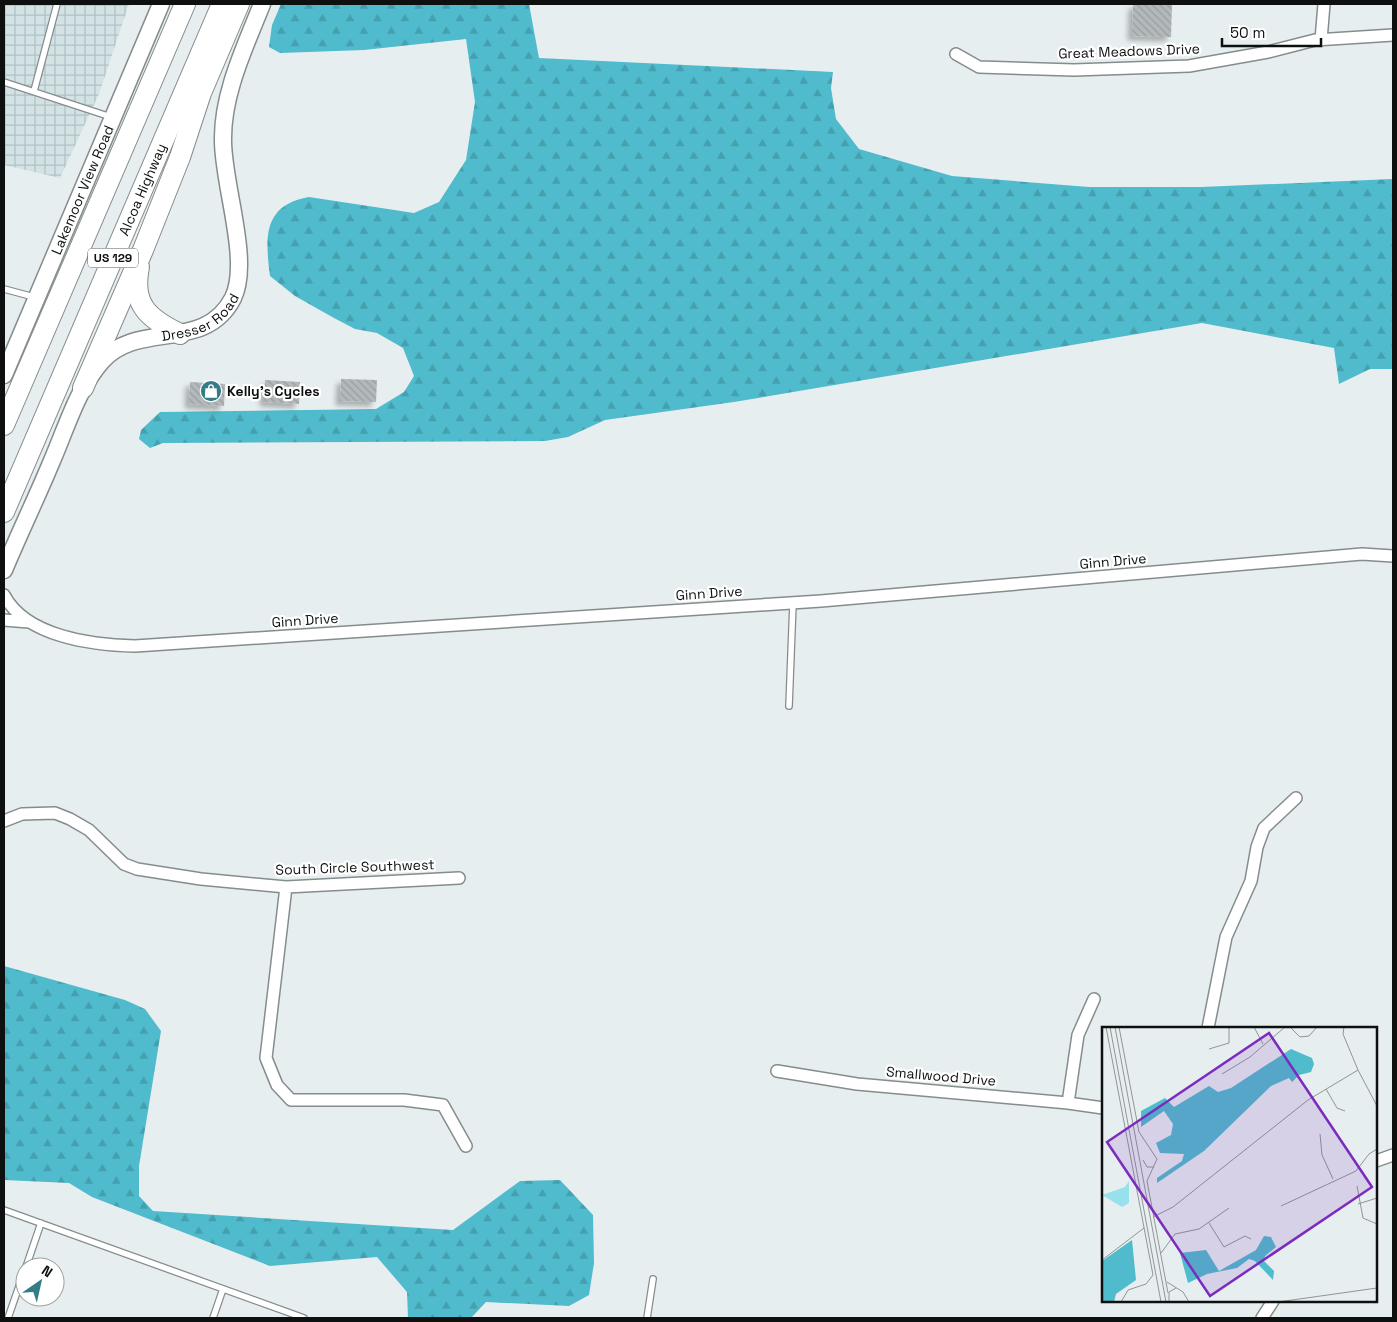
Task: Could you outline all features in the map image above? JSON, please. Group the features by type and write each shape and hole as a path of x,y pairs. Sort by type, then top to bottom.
{"highway":[{"name":"US 129","path":"4,425 185,4"},
{"name":"Alcoa Highway","path":"4,512 222,4"},
{"path":"83,388 143,250 180,157 201,94 239,4"},
{"path":"143,250 137,277 138,292 143,307 148,315 161,325 180,334"}],"street":[{"name":"Lakemoor View Road","path":"4,375 161,4"},
{"name":"Dresser Road","path":"4,570 83,388 102,360 121,347 147,338 180,334 203,328 226,310 233,297 239,279 223,140 237,69 262,4"},
{"path":"1321,40 1324,4"},
{"name":"Great Meadows Drive","path":"956,54 979,67 1074,70 1160,67 1199,64 1321,40 1393,35"},
{"name":"Ginn Drive","path":"4,620 30,622 85,642 136,646 793,603 1362,554 1393,556"},
{"name":"Ginn Drive","path":"4,595 13,609 30,622"},
{"path":"1208,1027 1226,937 1251,881 1257,847 1264,828 1296,798"},
{"name":"South Circle Southwest","path":"4,821 22,814 55,813 70,818 89,830 124,864 137,869 201,879 286,887 459,878"},
{"path":"286,887 266,1058 277,1084 291,1100 404,1100 443,1105 466,1146"},
{"path":"1068,1103 1078,1035 1094,999"},
{"name":"Smallwood Drive","path":"777,1071 850,1083 1102,1108"},
{"path":"1377,1161 1393,1154"},
{"path":"1262,1318 1271,1302"}],"lane":[{"path":"34,91 57,4"},
{"path":"4,82 113,118"},
{"path":"4,289 36,298"},
{"path":"790,706 793,603"},
{"path":"4,1210 304,1318"},
{"path":"29,1257 41,1223"},
{"path":"647,1318 653,1279"},
{"path":"213,1318 223,1289"},
{"path":"8,1318 15,1297"}],"shaded area":[{"path":"4,4 129,4 99,94 60,178 4,165"}],"green space":[{"path":"281,4 529,4 539,58 833,72 831,88 836,119 859,149 952,176 1089,187 1201,187 1393,179 1393,369 1370,369 1339,384 1334,348 1202,323 734,402 605,420 568,437 545,441 163,443 150,448 139,439 141,430 160,412 376,409 404,392 414,376 403,348 377,333 355,329 334,318 295,296 270,276 268,236 270,225 275,215 283,207 294,201 309,197 414,213 439,202 466,160 475,102 466,39 364,50 280,53 269,47 272,25"},
{"path":"4,966 125,1000 145,1009 161,1031 139,1166 139,1196 153,1211 453,1230 520,1181 560,1180 593,1215 594,1263 589,1295 569,1306 486,1302 471,1318 408,1318 407,1292 377,1257 270,1266 92,1197 69,1183 4,1180"}],"building":[{"path":"1133,4 1172,4 1171,37 1132,36"},
{"path":"341,379 377,380 376,402 340,401"},
{"path":"265,380 300,382 299,404 264,402"},
{"path":"190,382 225,384 224,406 189,404"}],"place":[{"name":"Kelly's Cycles","path":"211,391"}]}
